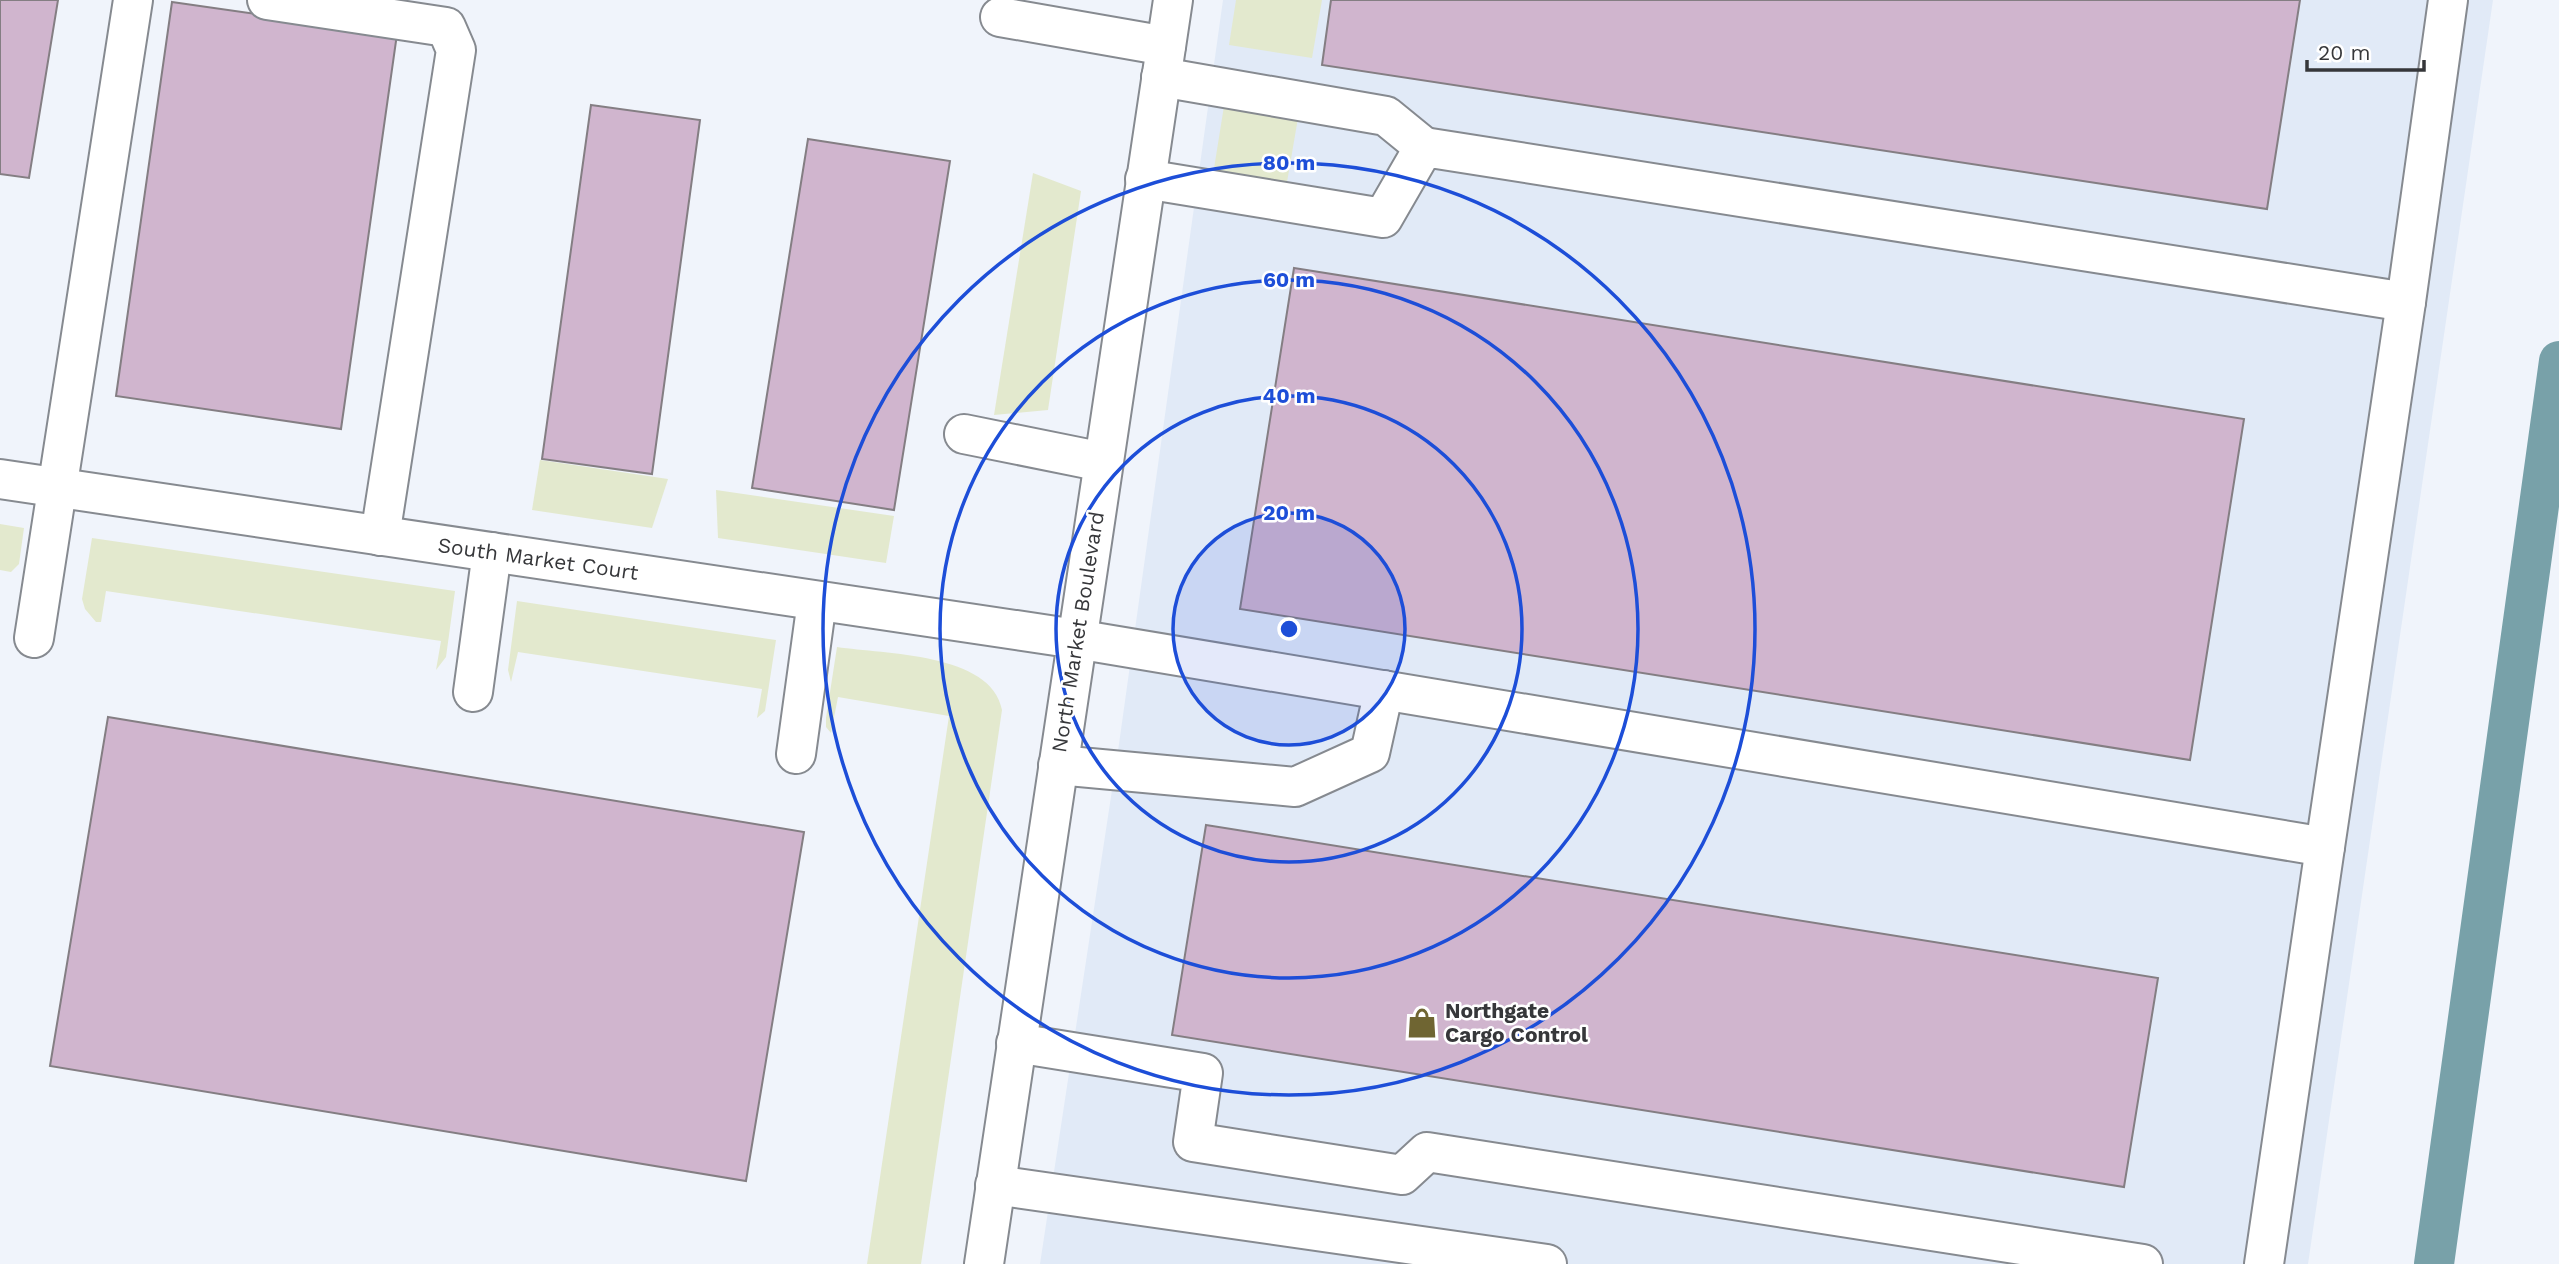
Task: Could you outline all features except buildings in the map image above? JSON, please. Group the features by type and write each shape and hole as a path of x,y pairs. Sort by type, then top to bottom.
{"main road":[{"path":"34,638 133,0"},
{"path":"267,0 446,27 456,50 380,536"},
{"name":"North Market Boulevard","path":"984,1264 1173,0"},
{"path":"2264,1264 2448,0"},
{"path":"1000,17 1163,61 1386,116 1424,147 2406,302"},
{"path":"1145,179 1383,218 1424,147"},
{"path":"964,434 1103,462"},
{"name":"South Market Court","path":"0,479 1076,639 2325,847"},
{"path":"473,692 492,552"},
{"path":"796,754 817,601"},
{"path":"1058,765 1295,787 1370,753 1384,690"},
{"path":"1016,1043 1203,1073 1193,1142 1402,1175 1427,1152 2143,1264"},
{"path":"995,1185 1547,1264"}],"shaded area":[{"path":"1223,0 2493,0 2308,1264 1040,1264 1119,744"}],"green space":[{"path":"1236,0 1322,0 1312,58 1229,45"},
{"path":"1224,106 1298,118 1286,188 1212,181"},
{"path":"1033,173 1081,191 1048,410 994,415"},
{"path":"540,460 668,479 652,528 532,510"},
{"path":"716,490 894,516 886,563 718,538"},
{"path":"0,524 24,528 19,564 11,572 0,570"},
{"path":"92,538 455,591 446,657 436,670 441,641 106,591 101,622 96,622 85,609 82,599"},
{"path":"517,601 776,640 765,711 757,718 762,689 518,652 511,682 508,670"},
{"path":"837,647 907,655 958,667 979,677 994,691 1002,710 921,1264 867,1264 949,716 838,697 831,733 826,727 826,718"}],"waterway":[{"path":"2434,1264 2559,361"}],"place":[{"name":"Northgate Cargo Control","path":"1422,1023"}]}
